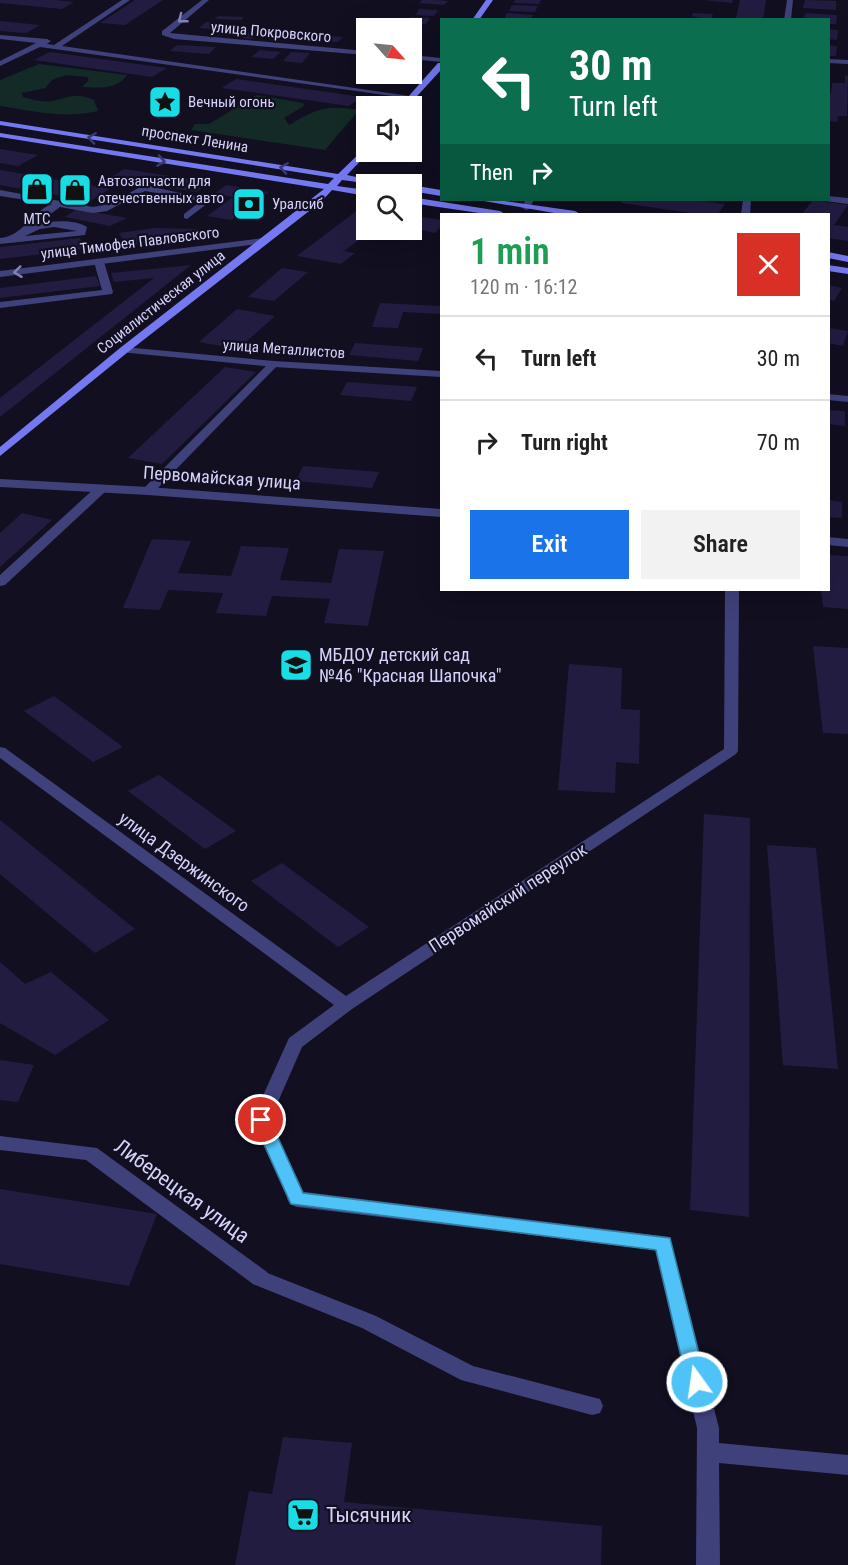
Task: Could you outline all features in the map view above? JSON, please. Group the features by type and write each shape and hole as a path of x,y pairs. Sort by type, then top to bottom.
{"main road":[{"path":"476,18 490,0"},
{"path":"414,96 440,66"},
{"name":"проспект Ленина","path":"0,123 356,180"},
{"name":"проспект Ленина","path":"0,135 356,192"},
{"name":"Социалистическая улица","path":"0,453 124,350 332,188 356,162"},
{"path":"422,190 440,193"},
{"path":"497,201 528,203 571,213"},
{"path":"422,203 493,213"},
{"path":"830,255 848,259"},
{"path":"830,268 848,271"}],"street":[{"path":"56,47 127,0"},
{"name":"улица Покровского","path":"206,0 165,33 174,37 356,52"},
{"path":"787,18 790,0"},
{"path":"0,37 56,47 406,96"},
{"path":"0,64 52,38"},
{"path":"422,58 440,60"},
{"path":"830,61 848,62"},
{"path":"0,193 97,209 110,207 134,191 144,188 208,200 187,216"},
{"path":"830,199 848,201"},
{"path":"12,240 27,229 43,211 58,202"},
{"path":"0,242 82,233 82,227 55,223 27,229"},
{"name":"улица Тимофея Павловского","path":"0,274 263,241"},
{"path":"0,305 108,292 99,262"},
{"name":"улица Металлистов","path":"124,350 274,364 440,374"},
{"path":"148,490 274,364"},
{"path":"830,397 848,399"},
{"name":"Первомайская улица","path":"0,483 148,490 440,513"},
{"path":"0,582 101,489"},
{"path":"830,541 848,543"},
{"name":"Первомайский переулок","path":"708,1452 708,1428 663,1243 297,1199 261,1120 295,1043 345,1005 731,751 732,591"},
{"name":"улица Дзержинского","path":"0,751 345,1005"},
{"name":"Либерецкая улица","path":"0,1143 90,1153 260,1278 369,1322 468,1374 592,1406"},
{"path":"708,1565 708,1452 848,1465"}],"green space":[{"path":"39,64 127,75 112,86 94,88 82,87 89,80 87,77 66,75 52,80 45,88 22,93 23,97 45,102 82,96 94,100 98,111 61,114 0,106 0,80"},
{"path":"257,95 303,103 304,106 284,118 289,125 322,109 356,110 356,114 325,150 191,130 195,124 209,124"}],"building":[{"path":"0,0 74,2 62,9 0,3"},
{"path":"135,0 163,0 125,25 100,23"},
{"path":"422,0 448,1 444,5 419,3"},
{"path":"515,0 541,0 539,4 513,3"},
{"path":"703,0 733,0 732,3"},
{"path":"740,0 766,0 763,18 736,18"},
{"path":"805,0 836,1 836,10 803,8"},
{"path":"512,5 538,6 535,12 509,11"},
{"path":"419,9 438,10 434,16 416,15"},
{"path":"507,13 533,15 532,18 505,18"},
{"path":"693,13 713,14 711,18 692,16"},
{"path":"805,13 837,15 836,24 830,24 830,18 804,18"},
{"path":"218,16 244,17 241,20 215,19"},
{"path":"410,17 430,18 426,24 422,24 422,18"},
{"path":"0,21 40,25 26,33 0,31"},
{"path":"206,22 219,23 211,29 199,28"},
{"path":"253,29 261,29 252,39 243,38"},
{"path":"279,29 295,30 287,39 271,37"},
{"path":"830,29 838,30 837,40 830,39"},
{"path":"329,36 343,37 338,42 324,41"},
{"path":"177,45 216,47 209,54 170,51"},
{"path":"830,45 837,46 836,56 830,56"},
{"path":"260,50 281,52 273,59 251,57"},
{"path":"50,52 167,68 152,77 34,60"},
{"path":"291,52 310,53 302,63 283,61"},
{"path":"845,75 848,76 847,116 838,116 837,122 830,121 832,83 845,83"},
{"path":"236,79 356,96 356,101 349,106 222,88"},
{"path":"0,149 38,155 18,166 0,163"},
{"path":"124,169 210,182 196,192 110,178"},
{"path":"0,170 110,189 90,201 0,185"},
{"path":"226,185 269,192 231,220 207,216 233,197 214,194"},
{"path":"623,201 701,201 725,204 719,213 692,213 621,203"},
{"path":"812,201 848,205 834,225 848,227 848,241 830,238 830,213 803,213"},
{"path":"77,209 127,218 110,226 65,217"},
{"path":"356,211 356,240 359,240 344,251 355,253 341,264 297,256"},
{"path":"422,217 440,220 440,228 435,233 422,230"},
{"path":"155,228 198,229 220,234 126,246 119,233"},
{"path":"80,238 84,249 0,259 0,247"},
{"path":"191,265 0,417 0,398 154,278 114,282 111,273"},
{"path":"282,268 308,272 274,301 248,297"},
{"path":"96,276 100,286 0,298 0,288"},
{"path":"830,285 842,288 834,301 830,300"},
{"path":"380,303 440,306 440,314 403,312 398,328 372,327"},
{"path":"237,309 275,316 238,349 199,342"},
{"path":"830,328 848,331 843,346 830,343"},
{"path":"355,343 423,348 418,361 349,355"},
{"path":"225,367 256,372 162,464 128,458"},
{"path":"347,382 417,387 411,401 340,395"},
{"path":"830,410 845,411 845,426 830,424"},
{"path":"303,466 379,472 372,488 296,481"},
{"path":"830,500 842,502 842,518 830,517"},
{"path":"22,513 52,520 0,567 0,533"},
{"path":"152,539 191,541 178,573 231,576 241,546 289,548 280,580 331,583 339,549 384,551 368,626 324,623 330,599 272,596 266,616 216,613 223,593 168,590 160,610 123,608"},
{"path":"830,555 848,556 848,609 823,607 821,591 830,591"},
{"path":"813,646 848,648 848,734 823,733"},
{"path":"569,664 622,668 621,709 640,710 639,764 616,762 615,793 558,790"},
{"path":"54,696 123,747 93,762 24,711"},
{"path":"159,775 236,831 205,849 128,791"},
{"path":"704,814 750,818 749,1217 690,1210"},
{"path":"0,820 135,929 95,953 0,874"},
{"path":"767,845 816,848 838,1069 783,1065"},
{"path":"282,863 369,927 338,947 251,881"},
{"path":"0,962 25,984 51,972 109,1020 55,1055 0,1023"},
{"path":"0,1060 34,1065 18,1102 0,1100"},
{"path":"0,1189 157,1214 129,1286 0,1264"},
{"path":"283,1437 352,1443 344,1502 602,1526 601,1565 235,1565 249,1491 272,1494"}],"place":[{"name":"Вечный огонь","path":"165,102"},
{"name":"МТС","path":"37,189"},
{"name":"Автозапчасти для отечественных авто","path":"75,190"},
{"name":"Уралсиб","path":"249,204"},
{"name":"МБДОУ детский сад №46 \"Красная Шапочка\"","path":"296,665"},
{"name":"Тысячник","path":"303,1515"}],"route":[{"path":"261,1120 297,1199 663,1243 697,1382"}]}
